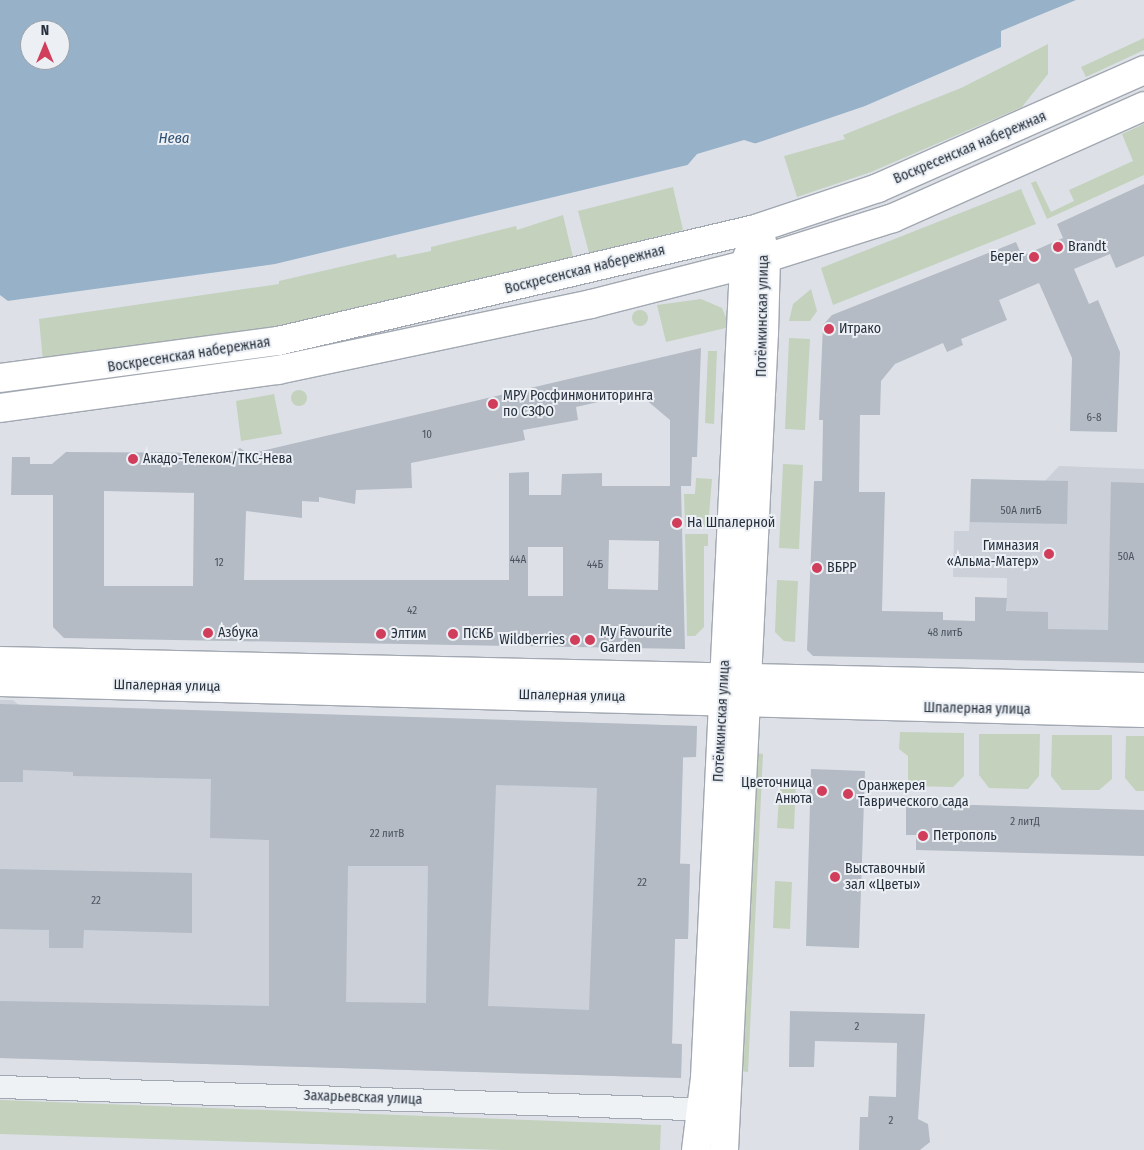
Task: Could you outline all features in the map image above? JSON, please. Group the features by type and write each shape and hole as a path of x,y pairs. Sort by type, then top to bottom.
{"street":[{"name":"Воскресенская набережная","path":"0,378 278,341 758,228 886,184 1144,70"},
{"name":"Воскресенская набережная","path":"0,408 278,370 591,304 755,262 893,218 1144,106"},
{"name":"Потёмкинская улица","path":"724,1150 714,1110 758,228"},
{"name":"Шпалерная улица","path":"0,661 735,690 1144,713"},
{"name":"Шпалерная улица","path":"0,682 735,690 1144,687"},
{"name":"Захарьевская улица","path":"0,1087 714,1110"},
{"name":"Потёмкинская улица","path":"696,1150 714,1110"}],"shaded area":[{"name":"Гимназия «Альма-Матер»","path":"1059,466 1144,469 1144,663 1006,626 1007,578 953,577 954,531 969,531 971,479 1045,481"},
{"path":"0,700 13,700 21,707 697,726 696,757 683,758 680,863 690,864 688,939 675,939 672,1043 682,1044 681,1078 0,1058"}],"green space":[{"path":"1144,38 1144,50 1086,77 1081,67"},
{"path":"1048,44 1048,74 1022,107 871,172 797,197 784,156 845,139 843,135 961,88"},
{"path":"1144,124 1144,175 1047,219 1031,183 1036,181 1051,212 1074,201 1069,190 1133,161 1122,134"},
{"path":"673,187 683,230 589,253 578,211"},
{"path":"1021,189 1036,224 833,305 821,268"},
{"path":"563,215 573,257 277,326 43,362 39,319 279,284 279,281 396,254 397,258 431,251 431,247 516,226 517,230"},
{"path":"811,289 817,311 810,321 789,321 793,304"},
{"path":"701,299 722,308 730,327 666,342 657,305"},
{"path":"640,310 648,318 640,326 632,318"},
{"path":"789,338 810,339 805,430 785,429"},
{"path":"708,351 717,351 714,424 705,423"},
{"path":"296,390 302,390 307,395 305,404 296,406 291,401 291,395"},
{"path":"274,394 282,434 241,441 236,401"},
{"path":"783,464 803,465 799,549 779,548"},
{"path":"696,478 712,479 708,527 685,527 684,494 695,494"},
{"path":"685,534 708,534 708,546 704,546 704,627 695,636 687,636"},
{"path":"777,580 798,581 795,642 784,641 775,632"},
{"path":"900,732 964,733 964,776 953,787 908,786 908,756 899,749"},
{"path":"979,734 1040,734 1039,776 1028,789 989,788 979,775"},
{"path":"1052,735 1112,735 1112,779 1099,790 1062,790 1051,776"},
{"path":"1126,736 1144,736 1144,791 1136,791 1125,778"},
{"path":"755,753 763,754 748,1072 740,1071"},
{"path":"780,779 796,780 794,829 777,828"},
{"path":"775,881 792,882 790,929 773,928"},
{"path":"0,1100 661,1125 660,1150 502,1150 0,1134"}],"water":[{"name":"Нева","path":"0,0 1076,0 1001,31 1001,47 865,106 704,161 275,264 0,302"}],"pier":[{"path":"744,140 763,146 685,168 697,154"},
{"path":"0,295 8,301 20,303 0,304"}],"building":[{"path":"1144,184 1144,256 1116,268 1110,254 1074,269 1089,304 1098,300 1120,352 1117,432 1070,431 1072,358 1039,283 999,300 1007,320 961,339 963,345 947,352 943,343 895,364 881,381 880,415 860,415 859,492 885,492 882,611 943,612 943,620 975,621 975,597 1007,598 1006,611 1048,612 1048,629 1108,630 1111,482 1144,483 1144,663 813,656 807,650 814,481 822,481 823,420 819,420 823,325 832,315 1016,242 1022,256 1063,238 1057,224"},
{"path":"701,348 697,457 692,457 691,486 681,486 685,649 64,638 53,627 53,495 11,495 12,457 30,457 30,464 52,464 66,452 229,453 240,448 249,454","holes":["638,393 670,420 670,486 602,486 602,473 562,474 561,495 529,495 529,472 509,473 509,580 244,580 246,511 302,518 302,501 319,502 319,497 355,504 356,490 412,488 411,463 525,440 523,430 578,420 576,407","104,491 194,493 193,586 104,586","609,540 659,541 658,590 608,589","528,547 563,547 563,596 528,596"]},
{"path":"971,479 1068,481 1067,524 970,522"},
{"path":"0,704 697,726 696,757 683,757 680,864 690,864 688,939 675,939 672,1044 682,1044 681,1078 0,1058 0,1001 269,1006 269,840 210,838 211,779 73,776 73,772 23,770 23,782 0,782","holes":["496,785 597,788 589,1010 488,1006","348,866 428,866 426,1003 346,1002"]},
{"name":"Выставочный зал «Цветы»","path":"811,769 865,771 859,948 806,946"},
{"path":"906,803 1144,810 1144,856 916,850 916,835 906,835"},
{"path":"0,869 192,873 192,933 84,930 83,948 49,948 49,930 0,929"},
{"path":"790,1011 925,1014 918,1119 928,1124 930,1142 920,1150 859,1150 860,1117 868,1117 869,1096 896,1097 897,1043 815,1041 814,1067 789,1067"}],"place":[{"name":"Brandt","path":"1058,247"},
{"name":"Берег","path":"1034,257"},
{"name":"Итрако","path":"829,329"},
{"name":"МРУ Росфинмониторинга по СЗФО","path":"493,404"},
{"name":"Акадо-Телеком/ТКС-Нева","path":"133,459"},
{"name":"На Шпалерной","path":"677,523"},
{"name":"Гимназия «Альма-Матер»","path":"1049,554"},
{"name":"ВБРР","path":"817,568"},
{"name":"Азбука","path":"208,633"},
{"name":"Элтим","path":"381,634"},
{"name":"ПСКБ","path":"453,634"},
{"name":"Wildberries","path":"575,640"},
{"name":"My Favourite Garden","path":"590,640"},
{"name":"Цветочница Анюта","path":"822,791"},
{"name":"Оранжерея Таврического сада","path":"848,794"},
{"name":"Петрополь","path":"923,836"},
{"name":"Выставочный зал «Цветы»","path":"835,877"}]}
